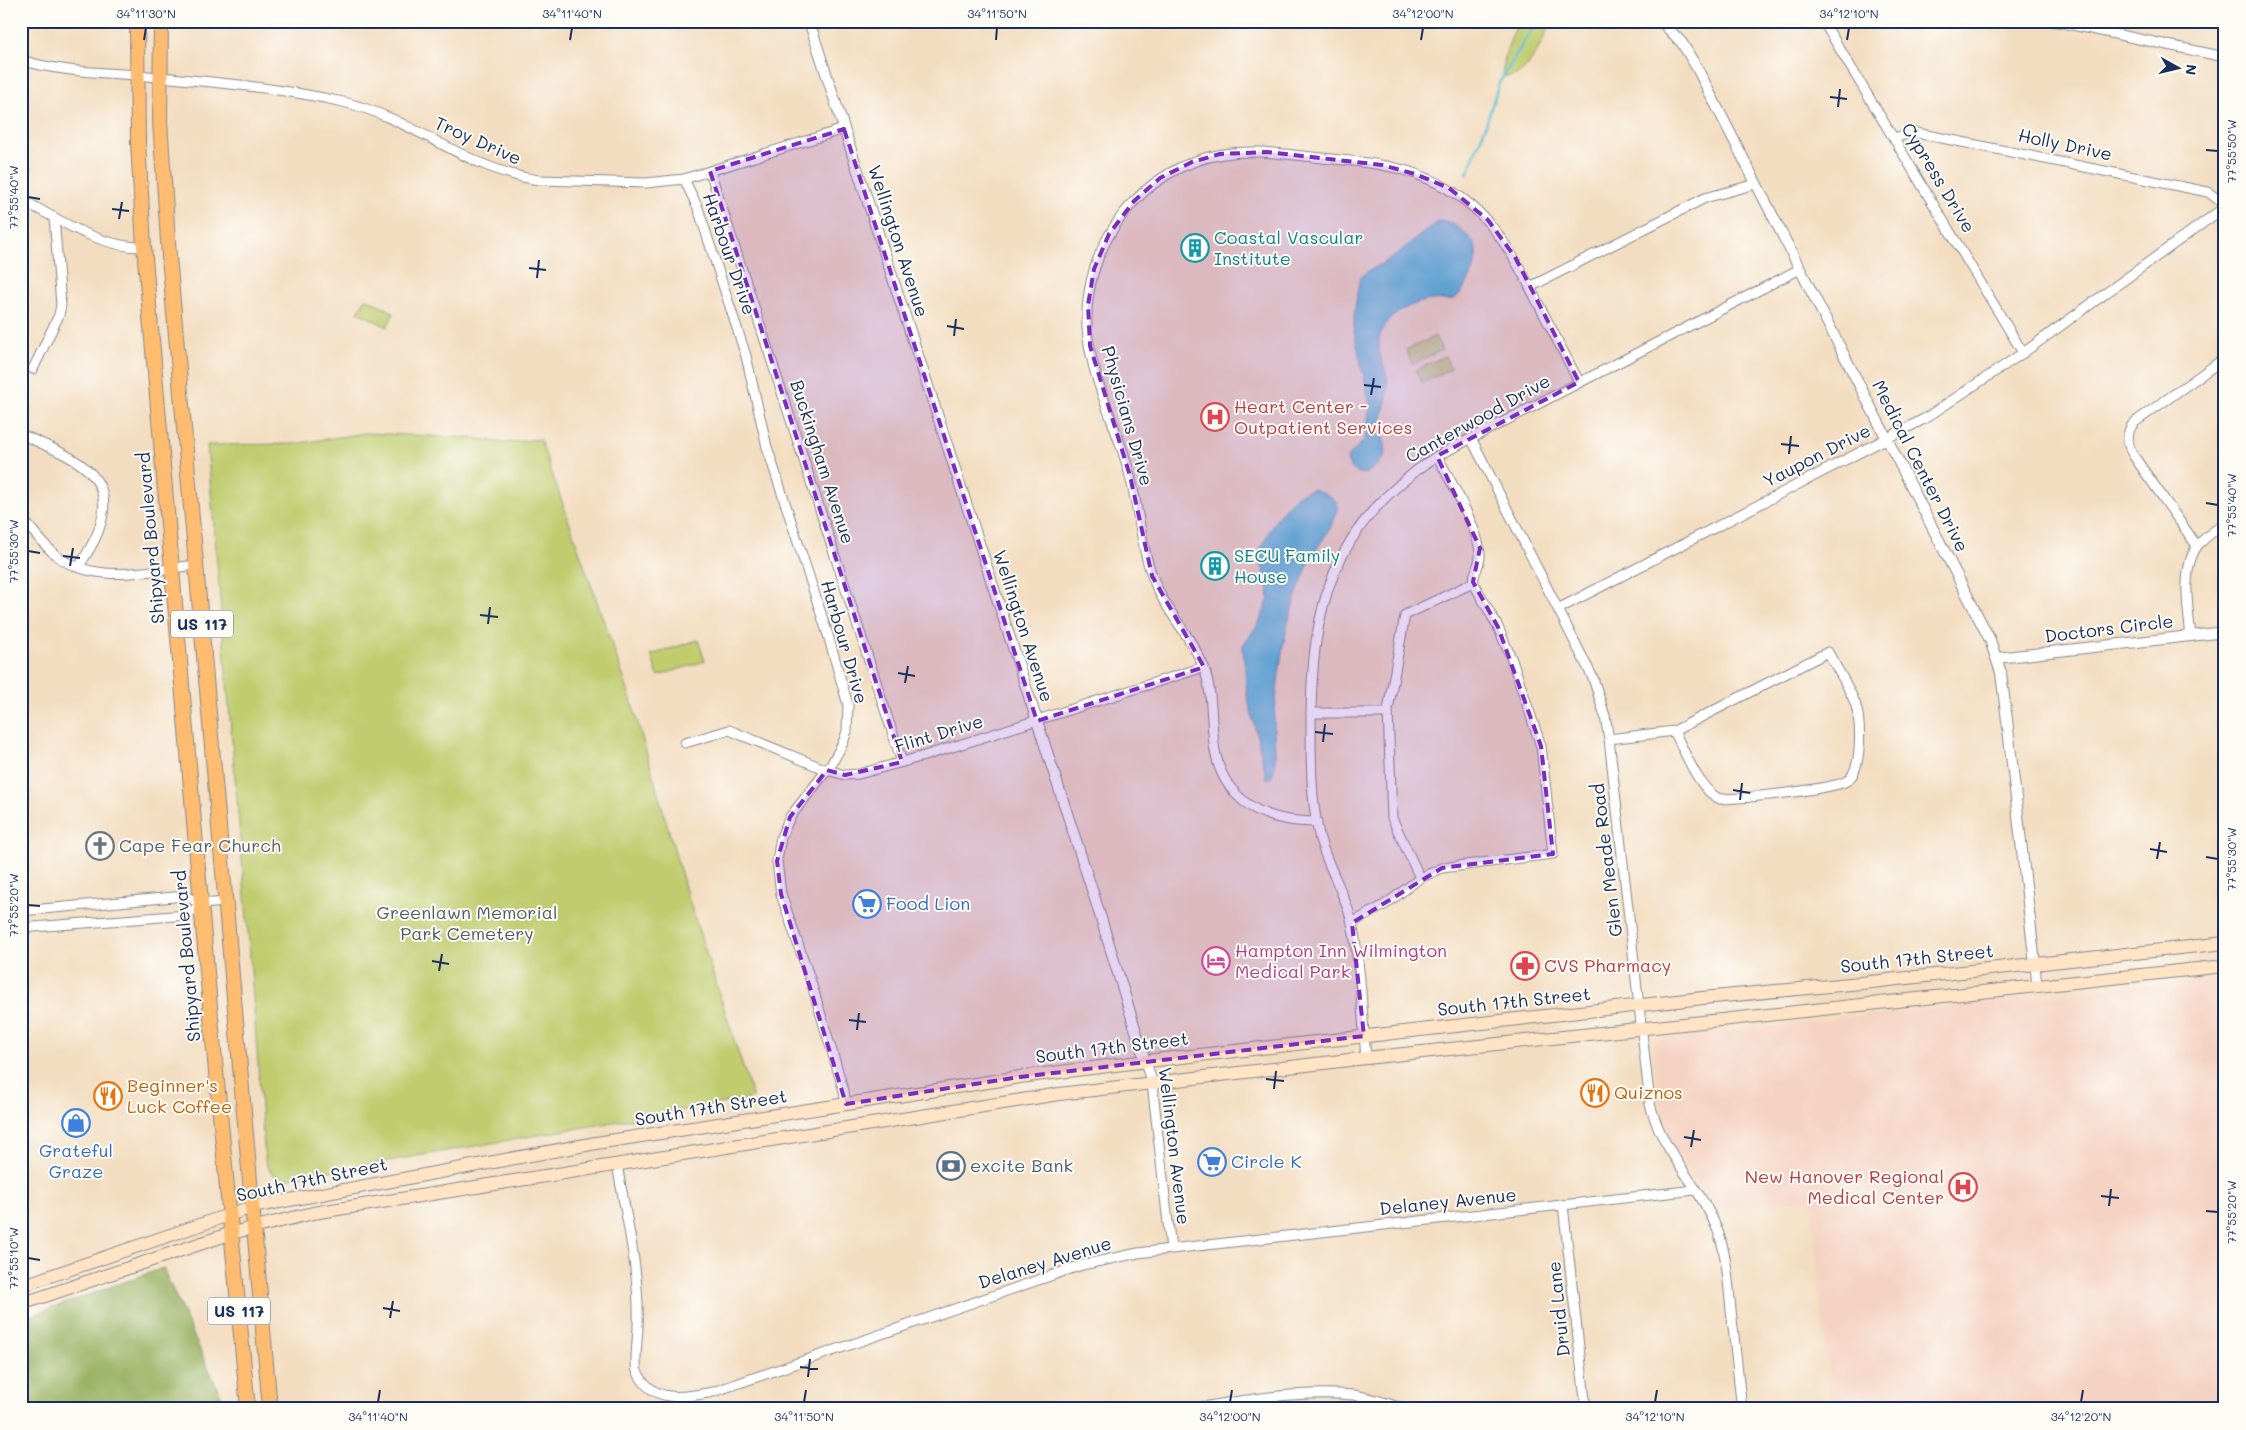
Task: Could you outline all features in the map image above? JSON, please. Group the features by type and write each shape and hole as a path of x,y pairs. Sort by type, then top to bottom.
{"main road":[{"name":"Shipyard Boulevard","path":"137,21 138,142 144,247 248,1409"},
{"name":"US 117","path":"161,21 160,77 165,200 270,1409"},
{"name":"South 17th Street","path":"21,1286 252,1208 596,1143 846,1104 1146,1060 2225,943"},
{"name":"South 17th Street","path":"21,1304 232,1233 312,1213 1002,1102 1366,1058 2225,966"}],"street":[{"name":"Wellington Avenue","path":"809,21 1146,1060 1152,1083 1171,1249"},
{"name":"Medical Center Drive","path":"1661,21 1676,36 1691,58 1990,640 1997,658 2007,720 2034,964"},
{"name":"Cypress Drive","path":"1823,21 2023,353"},
{"path":"2053,21 2225,57"},
{"name":"Troy Drive","path":"21,60 58,69 160,77 302,95 354,105 401,123 489,167 522,178 646,183 684,179 844,129"},
{"name":"Holly Drive","path":"1895,138 1912,132 2009,150 2208,192 2225,206"},
{"name":"Physicians Drive","path":"1317,822 1294,821 1268,815 1246,804 1230,787 1219,768 1210,695 1204,667 1191,643 1165,604 1152,576 1143,543 1130,476 1096,374 1090,346 1088,305 1094,269 1109,234 1122,214 1160,178 1192,162 1220,154 1267,152 1382,165 1430,179 1448,188 1475,207 1507,245 1530,287"},
{"name":"Buckingham Avenue","path":"710,171 902,762"},
{"name":"Harbour Drive","path":"684,179 698,208 746,356 766,446 846,696 848,718 843,744 827,770 790,817 780,842 777,870 781,894 811,982 844,1090 846,1104"},
{"path":"1530,287 1705,198 1756,184"},
{"path":"21,199 106,242 130,248 144,247"},
{"name":"Yaupon Drive","path":"1558,609 1888,439 1947,405 2023,353 2225,206"},
{"path":"33,369 59,315 61,305 54,217"},
{"name":"Canterwood Drive","path":"1366,1058 1352,924 1326,860 1317,822 1312,765 1311,713 1319,619 1337,566 1359,528 1383,499 1400,482 1437,456 1800,270"},
{"name":"Canterwood Drive","path":"1530,287 1579,382"},
{"path":"2197,546 2133,455 2129,448 2128,436 2135,422 2225,358"},
{"path":"21,434 84,466 100,485 105,503 104,515 96,538 79,567"},
{"name":"Glen Meade Road","path":"1471,438 1593,678 1605,716 1643,1029 1650,1104 1654,1122 1669,1153 1695,1190 1715,1224 1724,1252 1742,1409"},
{"path":"1352,924 1386,904 1420,878 1442,868 1553,854 1541,746 1512,660 1498,626 1473,583 1474,572 1480,558 1480,548 1468,516 1437,456"},
{"path":"21,518 58,556 79,567 106,574 196,565"},
{"path":"2190,636 2188,582 2190,565 2197,546 2225,524"},
{"path":"1420,878 1392,818 1388,713 1405,615 1473,583"},
{"name":"Doctors Circle","path":"1997,658 2225,632"},
{"path":"1609,739 1674,731 1828,652 1852,697 1858,716 1859,751 1853,775 1846,782 1824,788 1720,799 1713,796 1703,785 1674,731"},
{"name":"Flint Drive","path":"685,742 729,730 827,770 845,775 859,774 1037,721 1204,667"},
{"path":"1311,713 1388,713"},
{"path":"21,910 185,896 202,904"},
{"path":"21,928 186,915 202,904 225,902"},
{"path":"2034,964 2037,987"},
{"name":"Delaney Avenue","path":"617,1164 634,1263 638,1321 636,1370 650,1388 660,1395 679,1398 714,1392 1082,1265 1138,1253 1695,1190"},
{"name":"Druid Lane","path":"1563,1205 1586,1409"},
{"path":"1189,1409 1259,1398 1334,1394 1373,1399 1405,1409"}],"highlighted area":[{"path":"844,129 1037,721 1204,667 1152,576 1130,476 1090,346 1088,305 1094,269 1109,234 1134,201 1160,178 1192,162 1220,154 1267,152 1382,165 1415,174 1449,188 1488,220 1515,257 1579,382 1437,456 1480,548 1473,582 1498,627 1541,746 1553,854 1442,868 1352,923 1364,1036 1020,1077 846,1104 781,894 777,861 790,817 827,770 845,775 902,762 710,171"}],"shaded area":[{"name":"New Hanover Regional Medical Center","path":"2225,977 2225,1409 1831,1409 1811,1199 1717,1210 1675,1151 1668,1137 1657,1093 1654,1046 1658,1041 1665,1038"}],"green space":[{"path":"1519,21 1551,21 1539,48 1527,66 1512,76 1503,76 1506,54"},
{"path":"366,298 394,313 387,327 358,312"},
{"path":"1435,336 1442,350 1412,364 1406,350"},
{"path":"1445,356 1451,369 1422,383 1415,370"},
{"name":"Greenlawn Memorial Park Cemetery","path":"365,433 473,438 503,443 540,439 631,699 687,894 753,1098 284,1179 271,1173 265,1161 249,943 207,445 294,444"},
{"path":"698,640 705,661 658,676 651,655"},
{"path":"163,1268 227,1409 21,1409 21,1319"}],"water":[{"path":"1438,221 1452,224 1471,239 1476,250 1475,266 1468,282 1453,300 1430,300 1411,305 1394,315 1382,330 1379,338 1379,348 1388,385 1382,423 1386,451 1382,460 1367,473 1357,472 1351,468 1347,458 1365,439 1370,406 1354,331 1359,280 1365,273 1392,258"},
{"path":"1313,489 1332,497 1336,502 1336,515 1307,567 1291,614 1281,659 1277,690 1274,720 1274,770 1272,777 1267,779 1247,695 1243,645 1259,623 1269,599 1268,584 1259,558 1260,551 1274,523 1287,505 1304,492"}],"waterway":[{"path":"1467,174 1485,128 1499,83 1537,21"}],"place":[{"name":"Coastal Vascular Institute","path":"1195,248"},
{"name":"Heart Center - Outpatient Services","path":"1215,417"},
{"name":"SECU Family House","path":"1215,566"},
{"name":"Cape Fear Church","path":"100,846"},
{"name":"Food Lion","path":"867,904"},
{"name":"Hampton Inn Wilmington Medical Park","path":"1216,961"},
{"name":"CVS Pharmacy","path":"1525,966"},
{"name":"Quiznos","path":"1595,1093"},
{"name":"Beginner's Luck Coffee","path":"108,1096"},
{"name":"Grateful Graze","path":"76,1123"},
{"name":"Circle K","path":"1212,1162"},
{"name":"excite Bank","path":"951,1166"},
{"name":"New Hanover Regional Medical Center","path":"1963,1187"}]}
